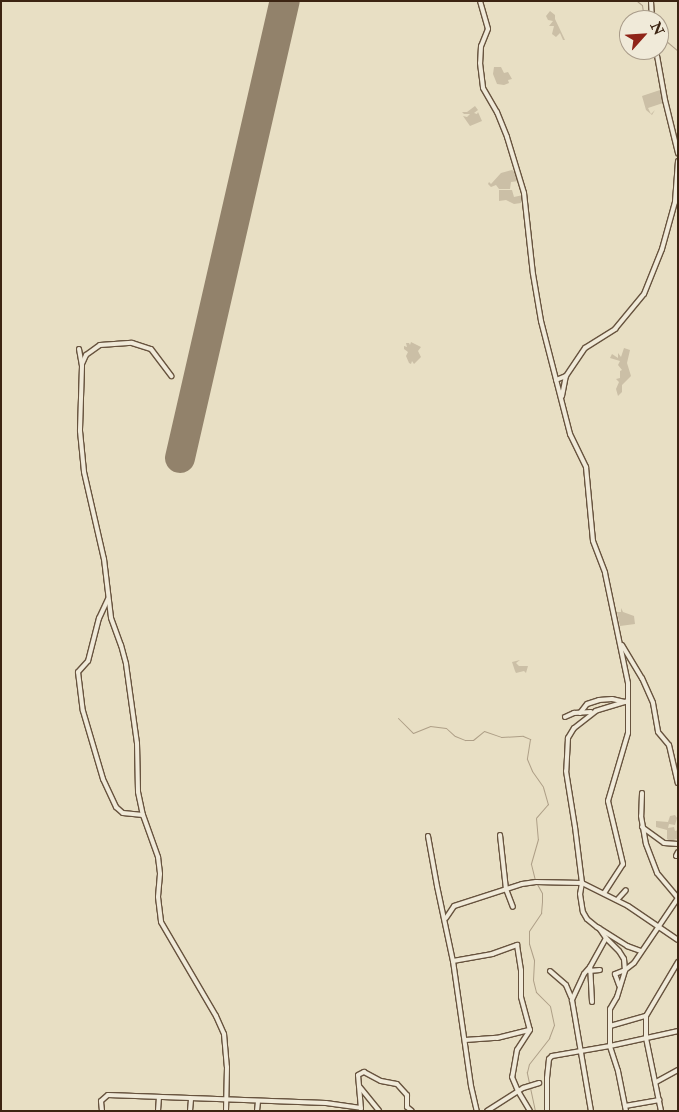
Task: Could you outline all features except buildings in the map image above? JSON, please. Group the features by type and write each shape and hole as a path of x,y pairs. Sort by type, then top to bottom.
{"street":[{"path":"480,1 488,29 481,46 480,63 483,88 497,112 507,137 524,193 532,274 549,357 573,443 586,467 593,541 601,558 628,683 626,702 628,732 608,801 623,864 604,893"},
{"path":"658,60 678,153"},
{"path":"562,399 566,376 585,348 614,329 637,304 647,289 662,249 675,202 678,161"},
{"path":"82,366 86,355 94,348 107,343 123,342 151,349 171,376"},
{"path":"79,349 82,366 79,411 81,449 89,498 104,559 111,618 126,664 136,744 138,792 143,815 158,857 160,874 158,897 161,922 216,1016 224,1034 226,1111"},
{"path":"556,380 566,376"},
{"path":"108,599 99,618 88,661 78,672 83,711 103,779 116,807 123,813 143,815"},
{"path":"620,639 653,703 658,732 669,745 678,783"},
{"path":"580,713 587,704 599,700 612,699 626,702"},
{"path":"565,717 574,713 596,711 626,702"},
{"path":"596,711 574,728 568,738 566,748 566,771 582,882 580,894 583,912 587,919 627,946 640,952"},
{"path":"619,985 615,974 625,970 634,962 678,898 657,874 642,828 642,793"},
{"path":"642,828 664,843 678,844"},
{"path":"500,835 506,889 513,907"},
{"path":"428,836 454,961 477,1111"},
{"path":"446,918 454,906 506,889 536,882 582,882 617,900 678,940"},
{"path":"617,900 626,890"},
{"path":"597,926 622,955 625,970 617,997 610,1009 610,1046 626,1109 659,1100"},
{"path":"572,1000 575,990 606,938"},
{"path":"454,961 492,954 517,946 522,970 522,998 530,1030 517,1050 512,1076 518,1091 530,1111"},
{"path":"661,1111 646,1038 646,1016 678,962"},
{"path":"589,969 600,970"},
{"path":"589,969 592,1002"},
{"path":"550,971 575,990"},
{"path":"566,985 572,1000 591,1111"},
{"path":"610,1026 646,1016"},
{"path":"465,1040 497,1038 530,1030"},
{"path":"546,1111 549,1059 552,1056 610,1046 678,1030"},
{"path":"656,1082 678,1070"},
{"path":"102,1111 101,1101 108,1095 326,1103 361,1110 358,1075 364,1072 381,1081 398,1084 407,1095 408,1107 412,1111"},
{"path":"487,1111 518,1091 547,1078"},
{"path":"539,1082 547,1084"},
{"path":"359,1086 379,1111"},
{"path":"158,1111 159,1097"},
{"path":"190,1111 191,1099"},
{"path":"258,1102 258,1111"},
{"path":"326,1103 326,1111"}],"shaded area":[{"path":"550,11 555,15 565,40 563,40 560,33 556,37 552,34 554,26 549,26 553,21 548,20 546,16"},
{"path":"494,67 501,67 504,73 508,72 512,79 508,80 509,83 504,85 497,84 493,74"},
{"path":"660,90 663,103 648,108 651,114 655,110 652,115 646,110 642,96"},
{"path":"475,106 478,110 474,113 477,114 478,112 482,121 470,126 463,116 467,117 470,114 462,112 467,112"},
{"path":"512,170 516,173 519,181 511,182 510,189 499,189 496,185 491,187 488,184 489,182 491,184 501,173"},
{"path":"499,190 512,190 514,197 523,195 521,203 514,204 506,200 499,201"},
{"path":"411,342 421,347 418,351 421,357 414,364 412,361 411,364 409,363 406,356 408,352 404,349 404,346 407,347 406,343 410,345"},
{"path":"624,348 630,350 627,363 631,376 622,385 622,392 618,396 616,389 619,382 616,379 620,378 620,371 622,370 618,365 620,361 610,358 612,354 618,358 618,353 621,357"},
{"path":"621,608 623,612 634,616 635,624 620,626 617,612 621,612"},
{"path":"520,660 516,663 519,666 528,666 526,673 524,671 516,673 515,671 512,662"},
{"path":"675,815 677,818 675,825 669,824 668,828 674,827 675,831 678,830 677,839 670,841 667,839 667,830 656,827 656,821 668,822 670,816"}],"waterway":[{"path":"637,1 642,5 643,10"},
{"path":"669,43 678,51"},
{"path":"398,718 413,733 430,726 446,728 455,736 465,740 473,740 484,731 501,737 523,736 530,739 527,759 532,771 543,787 548,804 536,818 538,839 531,864 535,880"},
{"path":"535,1111 527,1072 529,1064 549,1038 554,1025 550,1006 536,992 533,980 534,960 529,944 529,931 541,913 542,893 537,884"}],"runway":[{"path":"180,458 285,1"}]}
